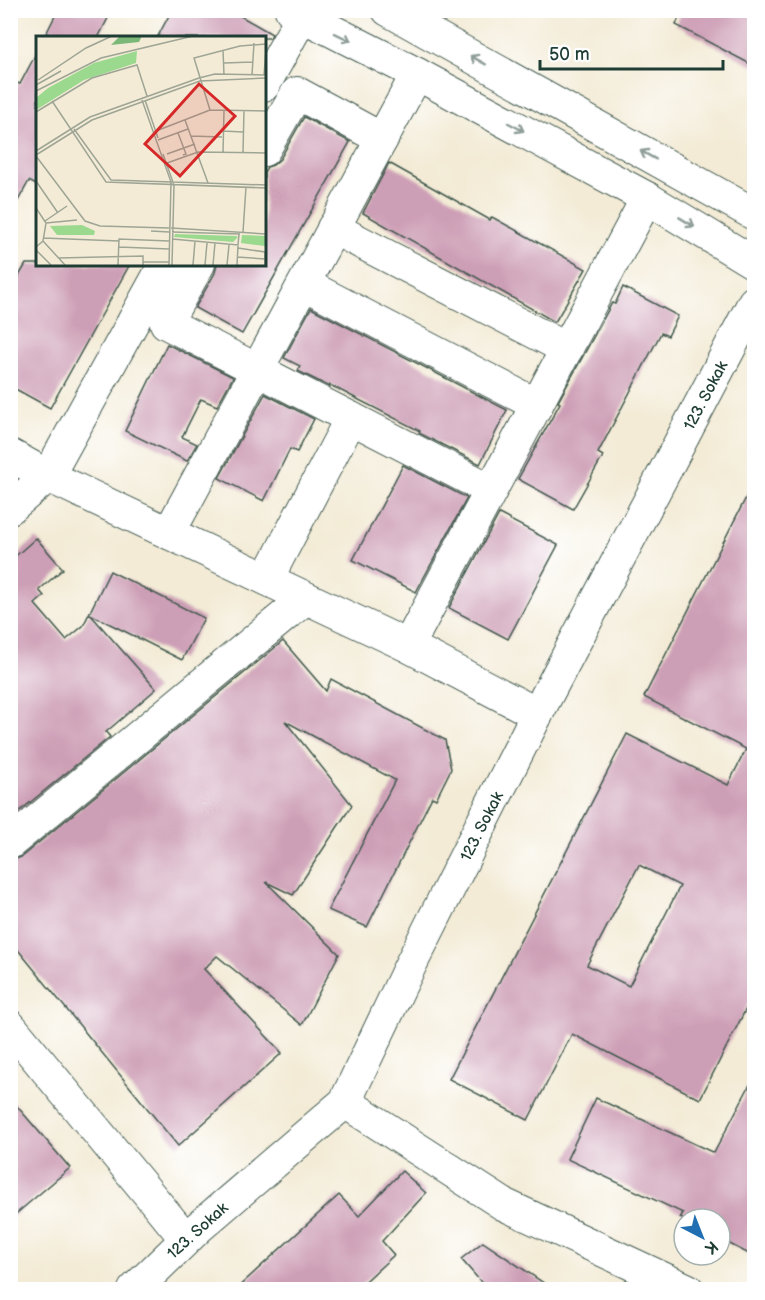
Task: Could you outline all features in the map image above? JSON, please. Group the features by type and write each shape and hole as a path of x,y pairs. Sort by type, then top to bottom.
{"street":[{"path":"388,10 754,214"},
{"path":"266,81 297,13 417,74 647,198 754,262"},
{"path":"169,533 417,74"},
{"path":"266,147 297,93 382,139"},
{"path":"408,646 647,198"},
{"path":"333,228 567,349"},
{"path":"10,508 48,476 164,266"},
{"path":"198,266 166,323 491,490"},
{"path":"304,284 537,405"},
{"name":"123. Sokak","path":"134,1290 186,1239 345,1102 407,972 537,714 754,302"},
{"path":"267,579 351,418"},
{"path":"10,455 48,476 408,646 537,714"},
{"path":"10,843 306,598"},
{"path":"10,1026 186,1239"},
{"path":"345,1102 503,1204 688,1290"}],"building":[{"path":"58,10 99,10 109,16 99,36 45,36"},
{"path":"172,10 230,10 272,34 270,38 266,36 158,36"},
{"path":"682,10 754,10 754,66 676,25"},
{"path":"36,54 36,185 29,181 10,215 10,96 17,83 20,84"},
{"path":"304,117 350,142 242,334 195,308 215,273 217,266 266,266 266,169 280,159"},
{"path":"389,163 490,220 492,217 586,269 555,322 363,213"},
{"path":"26,264 36,264 36,266 129,266 50,408 10,386 10,291"},
{"path":"623,287 678,316 668,336 661,333 598,453 603,456 573,509 518,479 612,303 615,304"},
{"path":"311,308 507,410 480,464 330,385 330,387 298,371 300,366 284,358"},
{"path":"167,344 233,377 217,406 201,399 182,437 197,444 187,461 125,431"},
{"path":"265,394 314,419 297,452 290,449 264,501 219,478"},
{"path":"403,465 467,498 416,592 353,560"},
{"path":"754,482 754,993 700,1099 572,1034 528,1120 449,1079 627,734 728,785 746,749 644,697","holes":["639,865 680,886 629,986 587,965"]},
{"path":"499,514 558,545 508,639 449,608"},
{"path":"36,538 63,569 39,590 44,596 35,604 66,640 83,626 110,571 204,618 182,660 90,614 156,689 106,732 110,737 10,819 10,561"},
{"path":"283,641 326,691 331,679 445,740 451,769 436,799 432,797 367,927 328,910 395,780 285,721 352,805 293,895 266,882 339,954 302,1025 217,956 204,969 282,1053 178,1146 10,940 10,861 21,857"},
{"path":"754,1077 754,1243 749,1254 732,1245 732,1207 672,1208 567,1159 596,1098 714,1153"},
{"path":"10,1098 70,1168 10,1219"},
{"path":"402,1171 426,1193 382,1241 394,1255 356,1290 235,1290 339,1195 359,1216"},
{"path":"483,1242 554,1290 488,1290 461,1259"}]}
